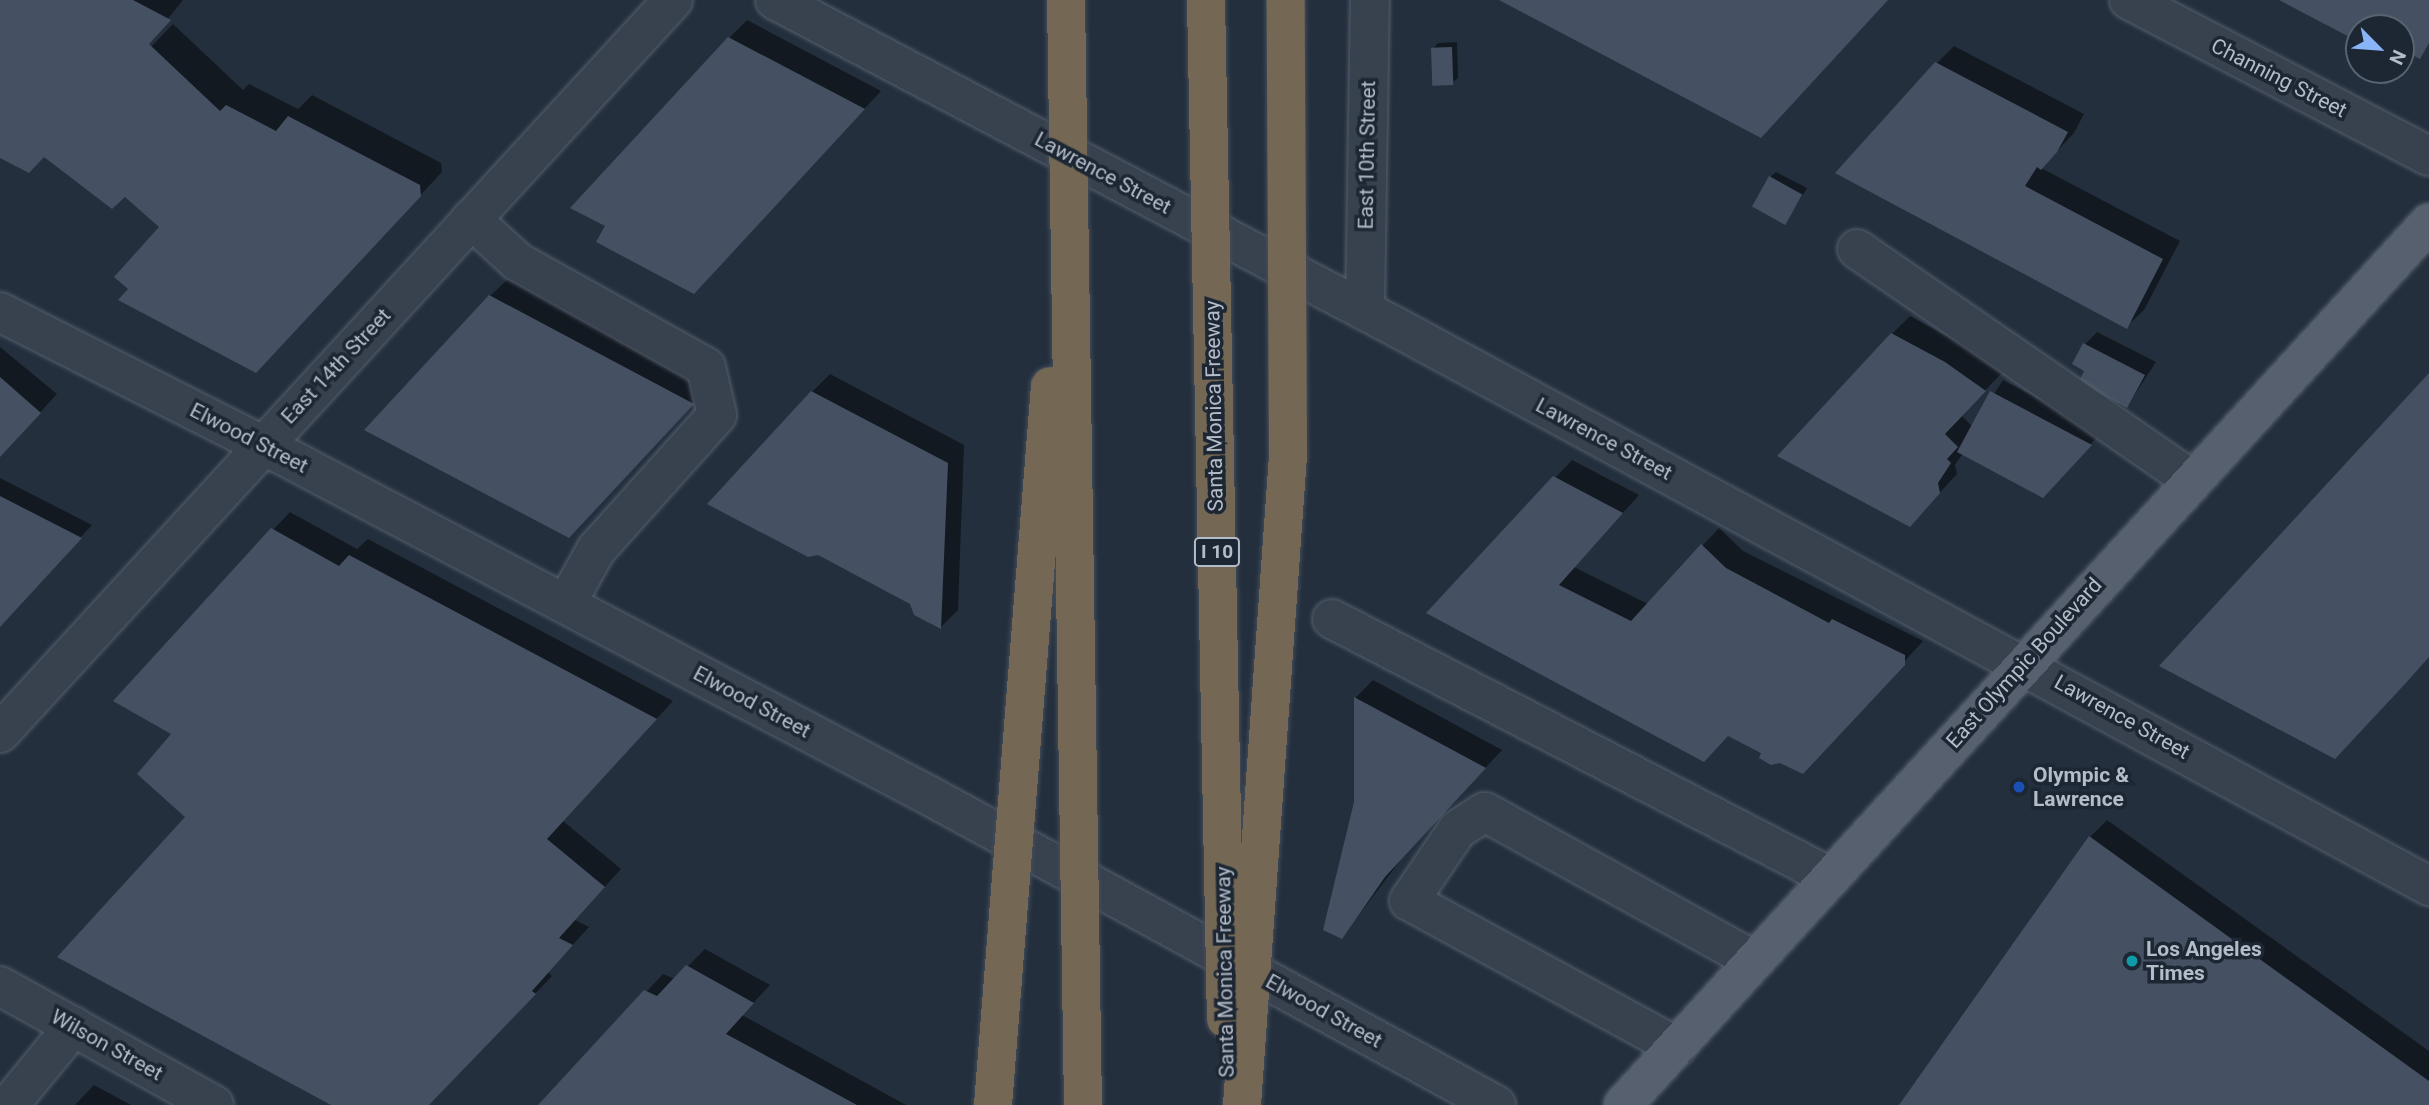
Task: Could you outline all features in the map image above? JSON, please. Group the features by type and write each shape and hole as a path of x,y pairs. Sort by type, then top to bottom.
{"highway":[{"path":"1066,0 1083,1105"},
{"name":"Santa Monica Freeway","path":"1206,0 1228,1105"},
{"path":"1242,1105 1288,456 1286,0"},
{"path":"993,1105 1068,158"}],"main road":[{"name":"East Olympic Boulevard","path":"1623,1105 2023,663 2429,223"}],"street":[{"name":"East 14th Street","path":"0,733 673,0"},
{"name":"Lawrence Street","path":"775,0 1364,310 2023,663 2429,886"},
{"name":"East 10th Street","path":"1364,310 1370,0"},
{"name":"Channing Street","path":"2129,0 2429,156"},
{"path":"471,219 518,262 706,367 717,415 596,550 566,604"},
{"path":"1857,249 2192,480"},
{"name":"Elwood Street","path":"0,312 262,445 930,796 1496,1105"},
{"path":"1332,619 1830,877"},
{"path":"1677,1047 1409,901 1457,830 1485,812 1755,961"},
{"name":"Wilson Street","path":"0,986 214,1105"},
{"path":"9,1105 74,1027"}],"building":[{"path":"0,0 133,0 171,20 149,44 220,111 226,105 276,131 288,116 420,185 421,196 256,373 118,300 128,289 114,277 159,227 125,197 112,209 44,157 29,173 0,158"},
{"path":"1499,0 1888,0 1761,138"},
{"path":"2279,0 2429,0 2429,43 2420,59 2415,56 2415,14 2345,14 2345,35"},
{"path":"728,37 865,109 694,294 596,242 605,226 570,208"},
{"path":"1452,47 1453,85 1432,86 1431,48"},
{"path":"1935,62 2068,132 2057,152 2041,170 2037,167 2025,186 2163,259 2127,329 1835,173"},
{"path":"1769,176 1802,194 1785,225 1752,207"},
{"path":"489,295 694,404 569,538 364,430"},
{"path":"1891,333 1945,362 1986,391 1945,434 1958,447 1947,459 1951,463 1938,483 1940,493 1910,527 1777,456"},
{"path":"2083,343 2145,375 2127,408 2079,382 2084,371 2072,364"},
{"path":"2429,373 2429,657 2404,685 2335,759 2159,666"},
{"path":"0,377 41,413 0,457"},
{"path":"811,391 948,463 941,629 914,615 910,604 818,555 808,557 707,504"},
{"path":"1990,391 2092,445 2043,498 1957,452"},
{"path":"1553,476 1623,513 1559,585 1631,621 1701,544 1726,568 1829,623 1832,619 1905,655 1905,665 1803,774 1780,763 1771,765 1759,758 1761,753 1728,736 1704,762 1426,613"},
{"path":"0,496 82,538 0,627"},
{"path":"271,528 339,566 349,555 657,719 547,839 605,887 559,938 573,945 532,991 536,994 429,1105 331,1105 57,957 185,817 137,774 171,734 113,701"},
{"path":"1354,697 1486,768 1385,877 1342,939 1323,930 1354,802"},
{"name":"Los Angeles Times","path":"2089,836 2429,1081 2429,1105 1899,1105"},
{"path":"686,965 754,1003 726,1034 857,1105 538,1105 644,990 657,996"}],"place":[{"name":"Olympic & Lawrence","path":"2019,787"},
{"name":"Los Angeles Times","path":"2132,961"}]}
